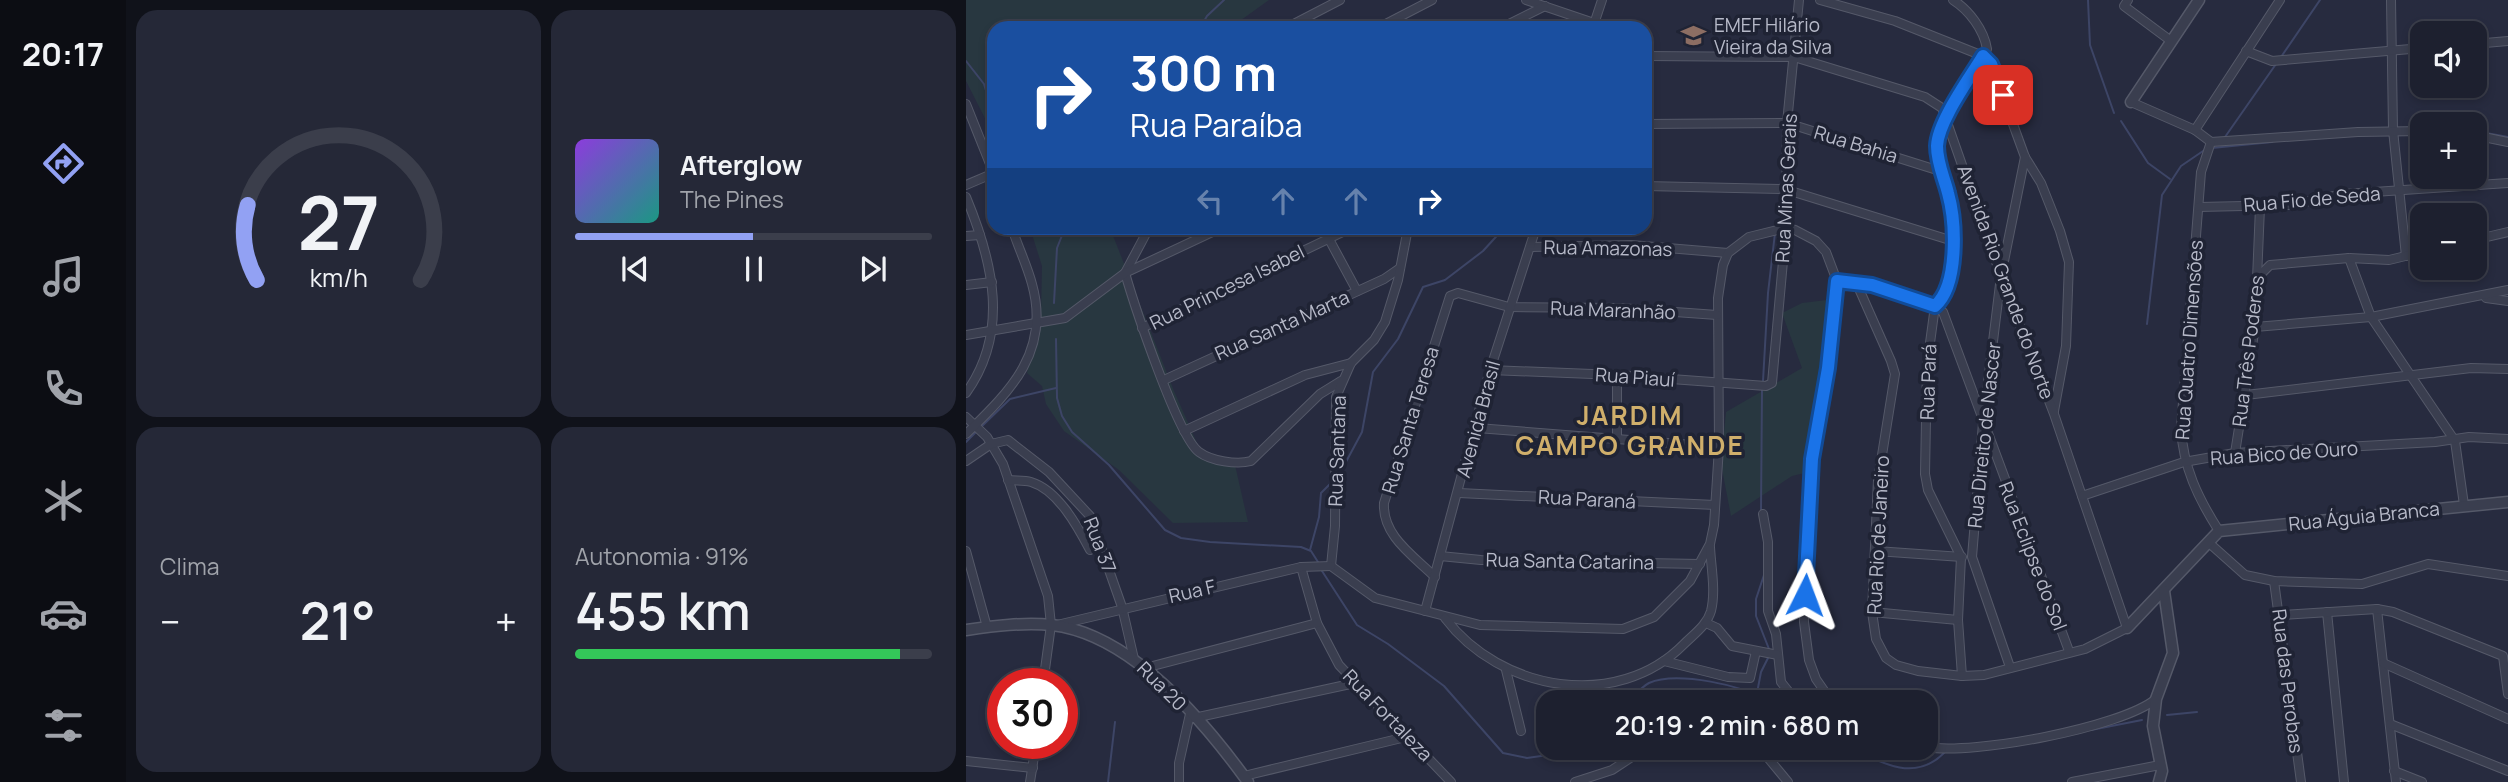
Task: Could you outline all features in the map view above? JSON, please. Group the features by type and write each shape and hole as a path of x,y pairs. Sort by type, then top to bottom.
{"street":[{"path":"1300,21 1340,0"},
{"path":"1392,21 1432,0"},
{"path":"1526,0 1583,21"},
{"path":"1594,21 1602,0"},
{"name":"Rua Minas Gerais","path":"1774,377 1786,228 1784,189 1787,123 1800,0"},
{"path":"1820,0 1895,21 1983,56 1995,74 2025,157 2041,183 2069,262 2066,346 2054,414"},
{"path":"1953,0 1985,38 1987,49 1983,56"},
{"path":"2128,0 2124,6 2171,41"},
{"path":"2199,0 2131,102 2195,130 2211,142 2410,131"},
{"path":"2195,130 2280,0"},
{"path":"2390,0 2393,130 2406,256"},
{"path":"1515,21 1545,6"},
{"path":"2487,43 2508,41"},
{"path":"2246,51 2272,61 2410,49"},
{"name":"Avenida Rio Grande do Norte","path":"1652,56 1794,57 1936,101 1947,119 2001,276 2054,414 2127,628"},
{"name":"Rua Pará","path":"1962,676 1958,620 1961,557 1928,490 1925,474 1928,355 1935,306 1947,287 1953,241 1951,205 1940,170 1937,146 1947,119 1983,56"},
{"path":"966,104 969,123 987,160"},
{"name":"Rua Bahia","path":"1652,124 1787,123 1940,170"},
{"path":"2487,138 2508,142"},
{"name":"Rua Quatro Dimensões","path":"2211,142 2201,172 2181,428 2184,462 2202,505 2219,531"},
{"name":"Rua Direito de Nascer","path":"2010,667 1972,557 1983,423 2001,276 2025,157"},
{"path":"966,185 987,177"},
{"name":"Rua Fio de Seda","path":"2199,207 2290,205 2344,194 2508,183"},
{"path":"1652,186 1784,189 1953,241"},
{"path":"966,197 980,235 992,282 993,330 982,366 966,393"},
{"name":"Rua Três Poderes","path":"2235,453 2255,327 2260,206"},
{"path":"1445,617 1468,642 1506,670 1550,684 1594,684 1624,679 1664,661 1706,623 1712,599 1710,544 1716,505 1719,447 1719,283 1728,253 1749,237 1786,228 1816,241 1829,258 1837,281 1828,368 1809,487 1804,622 1809,660 1824,690"},
{"path":"2487,237 2508,232"},
{"path":"966,236 980,235"},
{"path":"966,434 1018,380 1031,353 1035,324 1033,287 1014,235"},
{"path":"1145,235 1125,273 1142,328 1184,431 1201,454 1230,461 1251,461 1320,394 1341,381"},
{"path":"966,335 1065,318 1125,273 1206,235"},
{"name":"Rua Princesa Isabel","path":"1142,328 1333,235"},
{"name":"Rua Santana","path":"1331,566 1337,459 1335,411 1341,381 1350,363 1381,332 1407,235"},
{"name":"Avenida Brasil","path":"1425,611 1477,428 1490,370 1534,235"},
{"path":"1328,237 1357,291"},
{"name":"Rua Amazonas","path":"1531,247 1631,245 1728,253"},
{"path":"2258,276 2270,265 2349,258 2389,260 2410,255"},
{"path":"2349,258 2371,317 2455,440 2464,505"},
{"name":"Rua Santa Marta","path":"1164,380 1357,291 1400,268"},
{"path":"1837,281 1856,282 1935,306"},
{"path":"966,285 992,282"},
{"name":"Rua Rio de Janeiro","path":"1856,282 1895,374 1878,480 1872,612 1876,639 1892,663 1918,671 1962,676 1984,675 2102,643 2127,628 2219,531"},
{"path":"2255,327 2371,317 2480,298 2508,290"},
{"name":"Rua Maranhão","path":"1458,293 1509,307 1619,308 1717,315"},
{"name":"Rua Santa Teresa","path":"1435,577 1392,534 1384,515 1384,503 1448,301 1458,293"},
{"path":"2480,298 2508,301"},
{"name":"Rua Eclipse do Sol","path":"1935,306 1943,312 1949,323 1983,423 2069,651"},
{"path":"1184,431 1305,375 1350,363"},
{"path":"2246,395 2471,368 2508,369"},
{"name":"Rua Piauí","path":"1490,370 1616,374 1766,386 1774,377"},
{"path":"1616,374 1617,437"},
{"path":"966,417 991,444 1008,480 1048,596 1052,625 1045,668"},
{"path":"1477,428 1719,447"},
{"name":"Rua Bico de Ouro","path":"2082,496 2184,462 2235,453 2491,437 2508,439"},
{"name":"Rua 37","path":"991,444 1004,440 1012,442 1084,507 1094,525 1122,607 1134,659"},
{"path":"966,461 991,444"},
{"path":"1008,480 1032,482 1044,490 1068,514 1090,550"},
{"name":"Rua Paraná","path":"1459,493 1716,505"},
{"name":"Rua Águia Branca","path":"2219,531 2508,502"},
{"path":"1763,514 1769,542 1768,611 1776,634 1781,682 1787,690"},
{"path":"2208,542 2245,575 2274,581 2362,584 2428,564 2508,576"},
{"path":"1331,566 1375,598 1480,625 1622,629 1645,623 1666,607 1690,581 1710,544"},
{"path":"966,551 969,572 987,627"},
{"path":"1875,551 1972,557"},
{"name":"Rua Santa Catarina","path":"1440,556 1481,560 1700,564"},
{"name":"Rua F","path":"1052,625 1301,567 1331,566"},
{"name":"Rua Fortaleza","path":"1301,567 1317,623 1339,665 1354,683 1410,736 1451,782"},
{"name":"Rua das Perobas","path":"2274,581 2281,615 2301,782"},
{"path":"2159,782 2160,765 2153,726 2156,699 2173,653 2164,591"},
{"path":"2281,615 2377,609 2393,612 2502,656 2508,694"},
{"path":"2377,609 2396,782"},
{"path":"1872,612 1958,620"},
{"path":"2327,612 2344,782"},
{"path":"1146,668 1317,623"},
{"path":"1706,623 1717,628 1732,646 1778,655"},
{"name":"Rua 20","path":"966,630 1052,625 1088,635 1134,659 1192,716 1246,779"},
{"path":"1664,661 1728,677 1750,678 1756,651"},
{"path":"2383,663 2508,719"},
{"path":"1506,670 1521,731"},
{"path":"1179,782 1179,763 1192,716 1354,683"},
{"path":"1938,748 1964,750 2011,743 2132,714 2156,699"},
{"path":"2390,724 2508,771"},
{"path":"1246,779 1410,736"},
{"path":"1030,782 1034,759"},
{"path":"1576,782 1612,771 1628,760"},
{"path":"1769,760 1787,782"},
{"path":"966,761 1033,768"},
{"path":"2072,782 2160,765"},
{"path":"2395,771 2422,782"}],"shaded area":[{"path":"966,0 1269,0 1240,21 987,21 987,122 966,81"},
{"path":"1032,235 1113,235 1174,391 1204,459 1235,465 1248,522 1173,523 1119,470 1064,431 1046,404 1042,386 1027,373 1041,314 1042,266"},
{"path":"1827,300 1832,306 1809,472 1792,476 1731,516 1721,464 1726,412 1802,368 1782,313 1802,303"}],"waterway":[{"path":"1204,21 1224,0"},
{"path":"2088,0 2090,45 2114,113"},
{"path":"2281,57 2320,0"},
{"path":"966,61 984,84 987,94"},
{"path":"2225,137 2276,64"},
{"path":"2121,121 2148,163 2170,179"},
{"path":"2487,133 2508,137"},
{"path":"2212,148 2272,142"},
{"path":"2147,324 2162,195 2181,166 2206,149"},
{"path":"1763,381 1768,293 1775,233"},
{"path":"1054,303 1057,248 1062,235"},
{"path":"1339,475 1362,432 1373,372 1398,339 1423,287 1445,280 1483,251 1498,235"},
{"path":"1056,339 1057,398 1062,416 1072,432 1109,465 1165,530 1181,538 1210,542 1301,547 1311,551 1318,562"},
{"path":"980,428 1010,399 1056,388"},
{"path":"1761,510 1762,390"},
{"path":"966,442 976,432"},
{"path":"1310,550 1319,517 1321,493 1333,481"},
{"path":"1322,571 1357,625 1388,644 1444,686 1503,753 1527,758 1536,757"},
{"path":"1764,575 1756,599 1756,616 1769,649"},
{"path":"1758,690 1761,672 1768,658"},
{"path":"1640,690 1649,683 1676,679 1693,679 1745,690"},
{"path":"2167,715 2197,712"},
{"path":"2091,730 2142,720"},
{"path":"1108,782 1115,722"},
{"path":"1938,758 1944,753"},
{"path":"1877,760 1910,768 1922,767 1935,760"}],"place":[{"name":"EMEF Hilário Vieira da Silva","path":"1694,36"}],"district":[{"name":"JARDIM CAMPO GRANDE","path":"1630,430"}],"route":[{"path":"1805,595 1809,487 1828,368 1837,281 1872,285 1935,306 1942,300 1949,280 1954,233 1948,191 1940,170 1937,146 1939,136 1983,56 1991,64 2003,95"}]}
